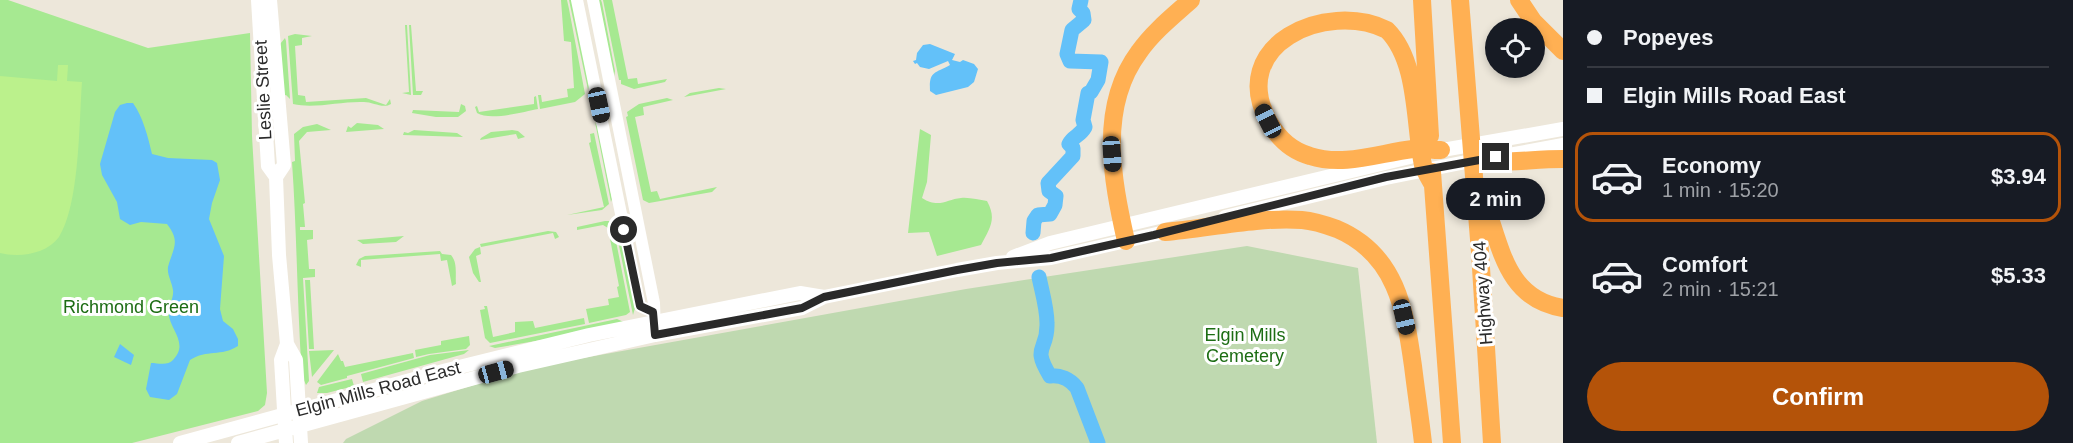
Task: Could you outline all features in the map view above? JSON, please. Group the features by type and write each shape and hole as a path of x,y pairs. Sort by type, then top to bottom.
{"highway":[{"path":"1124,233 1113,170 1111,138 1117,94 1138,52 1191,0"},
{"path":"1422,0 1452,443"},
{"name":"Highway 404","path":"1460,0 1492,443"},
{"path":"1519,0 1533,21 1563,51"},
{"path":"1433,185 1423,167 1413,91 1405,59 1387,29 1356,11 1333,8 1313,11 1290,23 1272,39 1261,64 1258,93 1261,108 1275,133 1291,147 1310,156 1332,161 1384,166 1414,149 1441,150"},
{"path":"1473,161 1497,163 1517,157 1563,159"},
{"path":"1474,180 1491,218 1502,256 1511,276 1530,297 1563,308"},
{"path":"1165,232 1272,220 1305,220 1327,225 1347,234 1368,248 1381,261 1401,301 1408,334 1423,443"}],"main road":[{"name":"Leslie Street","path":"258,0 268,166 276,177 279,255 287,344 296,360 301,443"},
{"name":"Leslie Street","path":"270,0 284,165 276,177"},
{"path":"1441,150 1563,129"},
{"path":"1517,157 1563,144"},
{"name":"Elgin Mills Road East","path":"1124,233 1384,166 1473,161"},
{"name":"Elgin Mills Road East","path":"180,443 447,370 589,335 654,323 802,308 824,297 997,263 1050,243 1124,233 1165,232 1384,166"},
{"name":"Elgin Mills Road East","path":"238,443 286,436 301,426 518,366 654,323"},
{"name":"Leslie Street","path":"286,436 281,360 287,344"}],"street":[{"path":"577,0 640,306 654,323"},
{"path":"592,0 654,303 654,323"}],"green space":[{"name":"Richmond Green","path":"0,0 8,0 148,48 250,33 252,136 267,393 265,405 258,411 132,443 0,443"},
{"path":"561,0 567,0 585,94 575,102 540,109 538,95 541,95 542,102 568,97 567,89 574,88 571,42 564,41"},
{"path":"569,0 573,0 588,90"},
{"path":"597,0 601,0 602,3 615,71 614,77"},
{"path":"603,0 612,0 628,79 637,78 638,84 667,79 665,82 634,89 621,84"},
{"path":"405,25 407,25 411,95 402,93 409,92"},
{"path":"409,25 411,25 416,91 423,91 421,95 413,95"},
{"path":"295,34 312,36 302,38 302,45 295,46 298,95 305,96 306,102 366,98 386,105 390,99 391,104 388,105 381,106 364,102 310,106 293,104 288,36"},
{"path":"285,38 290,99 286,95 283,96 280,44"},
{"path":"58,65 68,65 67,81 82,82 75,184 66,223 54,243 40,251 24,255 0,253 0,76 57,81"},
{"path":"726,89 684,97 690,93"},
{"path":"536,96 538,109 516,114 483,115 477,113 475,107 477,106 479,112 534,104"},
{"path":"667,98 673,100 643,107 644,115 635,117 651,192 657,191 660,199 717,187 712,192 649,203 643,200 626,117 627,112 639,104"},
{"path":"461,104 465,106 466,111 458,117 436,117 412,113 413,110 459,112"},
{"path":"595,122 598,128 611,202"},
{"path":"357,123 378,125 384,129 346,132 348,126 351,128"},
{"path":"317,124 331,130 307,132 299,141 305,203 303,204 305,227 300,227 300,230 313,230 313,239 307,240 309,269 315,269 315,277 303,278 309,381 306,385 302,376 292,162 295,161 294,134 303,127"},
{"path":"920,129 931,135 927,182 922,198 933,203 964,198 987,201 992,218 981,245 937,256 929,232 908,233"},
{"path":"414,130 457,133 463,137 403,135 404,132"},
{"path":"518,131 525,137 518,139 516,134 480,140 491,132"},
{"path":"594,133 609,204 602,210 567,215 604,207 589,143 591,142 590,134"},
{"path":"612,221 630,312 626,315 589,323 586,309 609,305 608,299 619,297 617,287 619,286 608,228 603,225 577,230 577,227"},
{"path":"614,221 619,227 635,308 633,315"},
{"path":"548,231 556,232 559,237 555,239 553,233 481,247 480,244"},
{"path":"404,236 396,242 363,244 357,240"},
{"name":"Elgin Mills Cemetery","path":"1247,246 1358,268 1377,443 343,443 346,439 422,401 533,367 966,289"},
{"path":"480,247 481,254 476,256 481,282 479,282 473,273 469,257 475,249"},
{"path":"440,251 442,254 451,255 455,262 456,284 452,286 447,260 441,261 440,254 361,260 361,267 356,265 359,259 365,256"},
{"path":"305,280 310,280 314,349 309,349"},
{"path":"484,306 487,306 493,337 515,332 515,322 533,321 535,328 584,318 585,324 490,343 485,338 480,310 485,309"},
{"path":"617,319 626,323 495,348 489,346"},
{"path":"469,336 470,345 466,349 416,357 415,350 441,345 441,341"},
{"path":"334,350 312,377 309,351"},
{"path":"469,350 464,354 363,382 361,374 430,355"},
{"path":"413,353 414,358 321,385 317,382 338,354 345,367"},
{"path":"352,379 354,386 327,393 317,393 319,387"}],"water":[{"path":"930,44 955,54 952,60 960,62 963,60 974,64 978,69 974,82 968,87 936,95 930,91 932,76 950,65 948,61 929,69 915,64 913,61 916,60 917,53 923,45"},
{"path":"133,103 140,114 152,154 168,158 212,160 217,163 220,180 209,219 224,256 220,309 223,321 233,329 238,339 238,346 190,360 177,394 169,400 150,397 146,389 151,363 166,364 178,354 179,342 169,313 173,293 168,267 175,245 174,236 167,224 141,222 130,225 120,219 117,202 102,175 100,164 115,112 120,105"},
{"path":"1039,277 1045,280 1047,315 1040,296"},
{"path":"120,344 134,355 131,365 114,357"}],"waterway":[{"path":"1033,233 1034,221 1038,215 1050,214 1055,205 1056,196 1049,191 1048,183 1073,156 1073,148 1069,144 1085,127 1083,120 1088,93 1098,80 1101,62 1070,61 1067,54 1072,30 1084,20 1083,13 1079,9 1081,0"},
{"path":"1039,277 1047,323 1041,353 1044,366 1050,376 1065,378 1077,388 1098,443"}],"route":[{"path":"624,230 640,306 653,312 655,335 802,308 824,297 957,270 997,263 1051,258 1154,235 1386,177 1496,157"}]}
